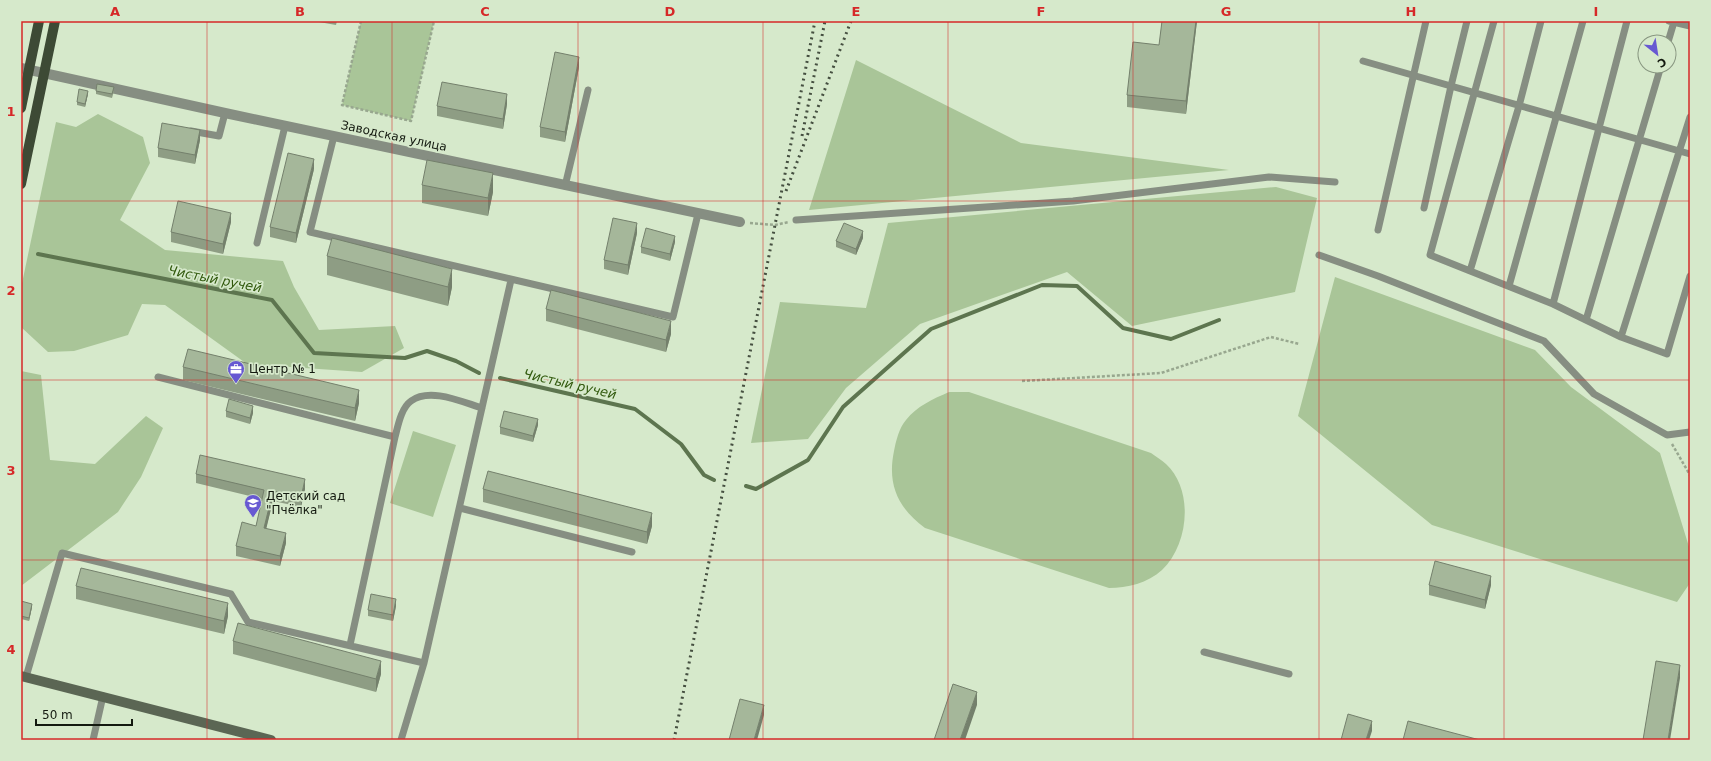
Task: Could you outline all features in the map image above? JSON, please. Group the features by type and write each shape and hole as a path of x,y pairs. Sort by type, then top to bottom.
{"main road":[{"path":"21,108 25,69 39,21"},
{"path":"21,184 55,21"},
{"path":"23,676 271,740"}],"street":[{"name":"Заводская улица","path":"25,69 565,186 740,222"}],"lane":[{"path":"1378,230 1426,21"},
{"path":"1424,208 1467,21"},
{"path":"1494,21 1430,255 1553,304 1621,337 1667,354 1690,276"},
{"path":"1470,271 1519,106 1541,21"},
{"path":"1509,286 1583,21"},
{"path":"1553,304 1627,21"},
{"path":"1669,34 1671,22 1690,26"},
{"path":"1362,61 1690,154"},
{"path":"1586,320 1659,74"},
{"path":"565,186 588,90"},
{"path":"184,130 219,136 225,113"},
{"path":"1621,337 1690,117"},
{"path":"257,244 285,126"},
{"path":"334,136 310,232 673,317 698,214"},
{"path":"796,220 1073,201 1269,177 1334,182"},
{"path":"1319,255 1378,276 1544,341 1594,394 1668,435 1690,432"},
{"path":"401,740 424,662 511,280"},
{"path":"158,377 394,437"},
{"path":"350,645 394,437 402,414 410,401 423,395 442,397 482,408"},
{"path":"460,508 632,552"},
{"path":"23,676 62,553 231,594 248,622 424,662"},
{"path":"1204,652 1289,674"},
{"path":"93,740 103,696"}],"path":[{"path":"361,21 342,105 411,121 434,21"},
{"path":"740,222 775,225 796,220"},
{"path":"1022,381 1161,373 1271,337 1299,344"},
{"path":"1668,435 1690,474"}],"green space":[{"path":"361,21 434,21 411,121 342,105"},
{"path":"856,60 1021,143 1229,170 809,210"},
{"path":"98,114 143,137 150,163 120,220 165,250 283,261 294,287 319,330 395,326 404,348 362,372 247,364 165,305 142,304 128,335 74,351 48,352 21,327 21,288 56,122 76,127"},
{"path":"1276,187 1317,198 1295,292 1132,326 1067,272 920,324 846,388 808,439 751,443 780,302 866,308 888,223"},
{"path":"1335,277 1535,350 1571,387 1660,453 1690,550 1690,583 1677,602 1432,525 1298,416"},
{"path":"21,371 41,375 50,460 95,464 146,416 163,428 141,477 118,512 21,586"},
{"path":"949,392 969,392 1151,453 1163,461 1175,475 1181,488 1184,502 1185,517 1183,532 1171,559 1156,575 1144,581 1130,586 1109,588 925,528 901,504 897,495 892,475 894,451 900,431 910,415 926,403"},
{"path":"413,431 456,445 433,517 390,503"}],"building":[{"path":"1162,21 1196,21 1186,101 1127,95 1133,42 1159,45"},
{"path":"555,52 579,57 565,132 540,127"},
{"path":"442,82 507,94 503,119 437,106"},
{"path":"97,84 114,87 112,94 96,91"},
{"path":"79,89 88,91 85,104 77,102"},
{"path":"162,123 200,130 195,155 158,148"},
{"path":"288,153 314,159 296,233 270,227"},
{"path":"427,160 493,173 488,198 422,185"},
{"path":"178,201 231,213 223,244 171,232"},
{"path":"613,218 637,223 628,265 604,260"},
{"path":"844,223 863,231 856,249 836,241"},
{"path":"646,228 675,236 670,254 641,247"},
{"path":"332,238 452,269 448,287 327,256"},
{"path":"551,290 671,321 666,340 546,309"},
{"path":"188,349 359,390 355,408 183,367"},
{"path":"229,399 253,406 250,418 226,411"},
{"path":"504,411 538,419 533,436 500,427"},
{"path":"200,455 305,479 301,498 273,491 264,528 286,533 280,556 236,546 242,522 256,526 264,490 196,474"},
{"path":"488,471 652,513 647,532 483,489"},
{"path":"1435,561 1491,576 1485,600 1429,585"},
{"path":"81,568 228,603 224,621 76,586"},
{"path":"371,594 396,599 393,615 368,610"},
{"path":"21,601 32,604 29,618 21,616"},
{"path":"238,623 381,661 376,679 233,641"},
{"path":"1656,661 1680,665 1668,740 1643,740"},
{"path":"953,684 977,692 960,740 934,740"},
{"path":"740,699 764,705 754,740 729,740"},
{"path":"1348,714 1372,721 1366,740 1341,740"},
{"path":"1408,721 1480,740 1403,740"}],"waterway":[{"name":"Чистый ручей","path":"38,254 272,300 314,353 405,358 427,351 456,361 479,373"},
{"path":"746,486 756,489 808,460 843,407 931,329 1042,285 1077,286 1123,328 1171,339 1219,320"},
{"name":"Чистый ручей","path":"500,378 635,409 681,444 704,475 714,480"}],"railway":[{"path":"674,740 815,21"},
{"path":"802,136 825,21"},
{"path":"786,191 851,21"}],"place":[{"name":"Центр № 1","path":"236,384"},
{"name":"Детский сад \"Пчёлка\"","path":"253,518"}]}
